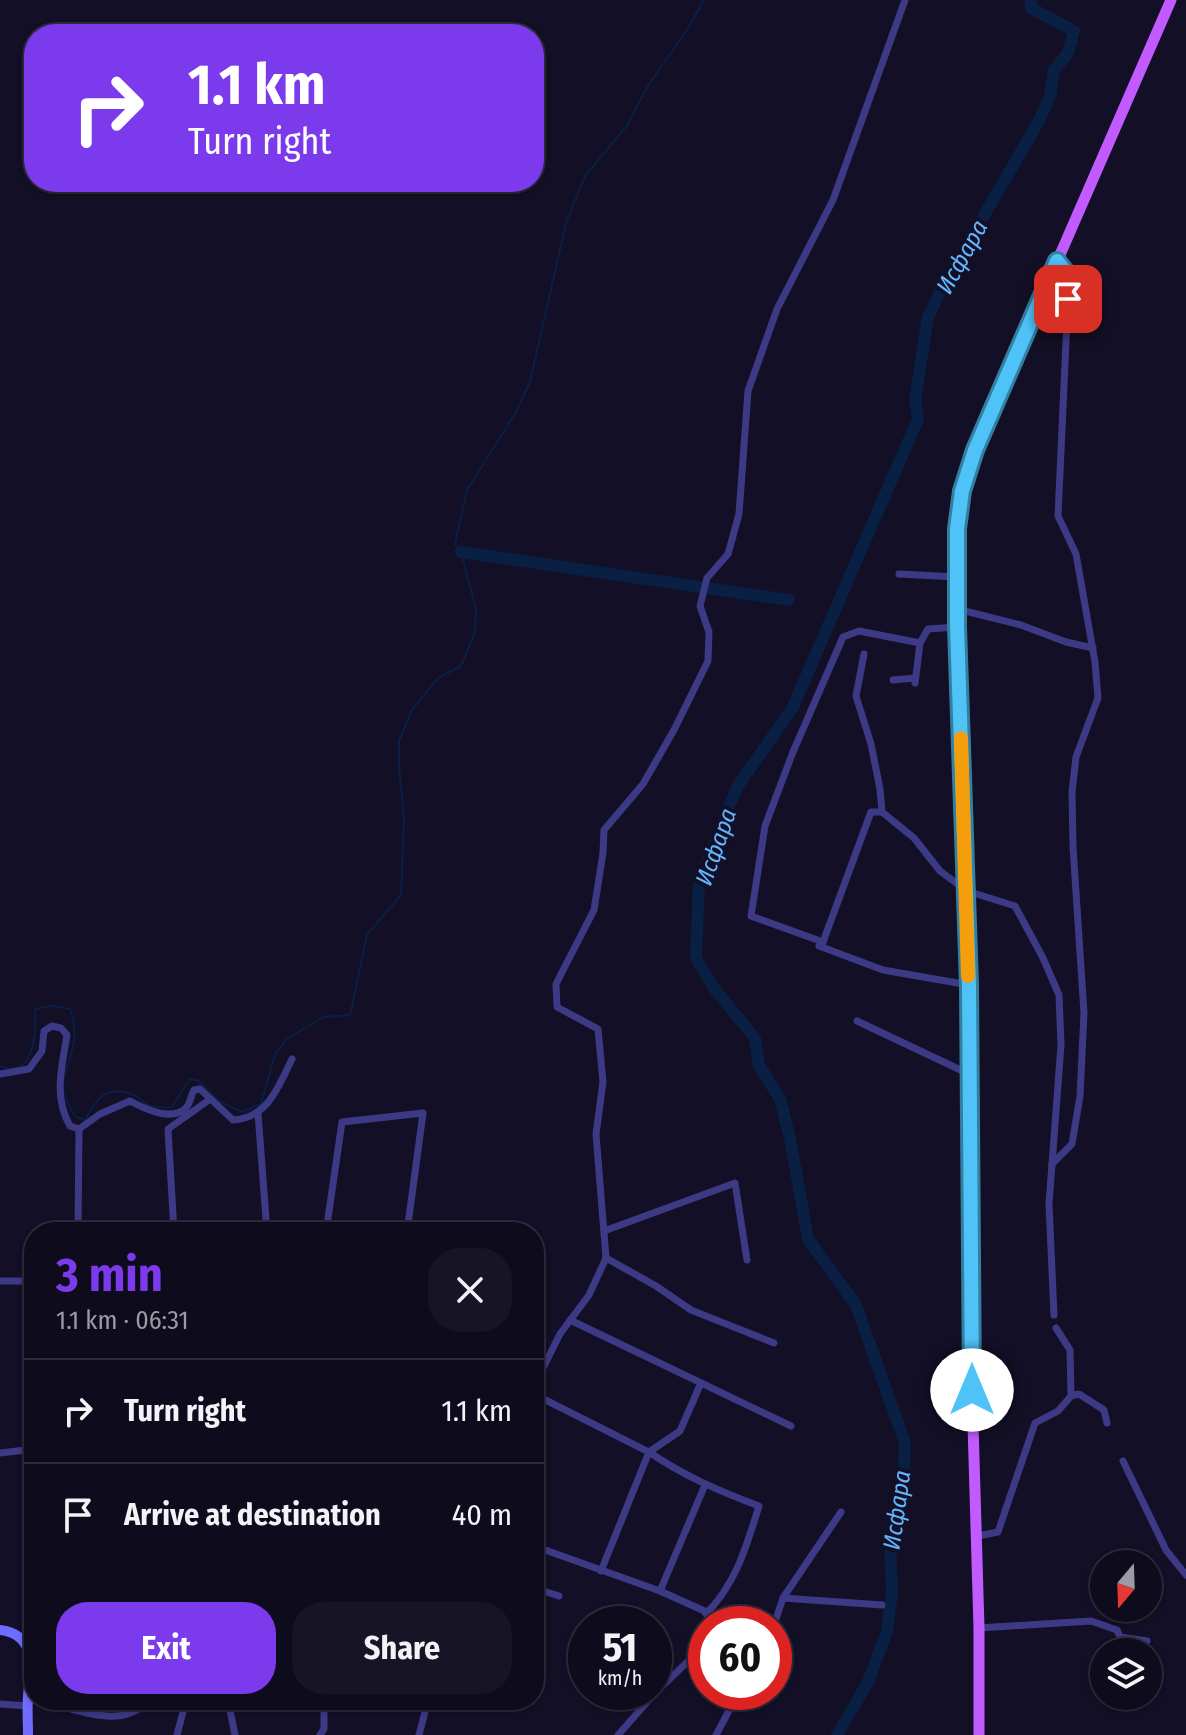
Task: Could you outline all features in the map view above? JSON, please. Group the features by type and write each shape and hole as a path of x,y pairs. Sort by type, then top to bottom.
{"main road":[{"path":"979,1735 969,985 957,627 957,529 962,491 975,450 1171,0"},
{"path":"0,1630 13,1632 24,1643"},
{"path":"28,1735 30,1710"}],"street":[{"path":"544,1368 570,1320 589,1295 606,1258 596,1134 603,1082 598,1029 557,1007 556,984 594,910 604,830 643,784 708,661 709,632 700,606 707,578 728,554 739,514 746,406 752,378 777,309 841,180 905,0"},
{"path":"1052,1164 1072,1144 1080,1096 1084,1013 1072,792 1076,757 1098,698 1093,648 1076,554 1058,516 1069,276 1057,261"},
{"path":"899,574 957,577"},
{"path":"957,609 1093,648"},
{"path":"893,680 915,681 920,643 928,629 957,627"},
{"path":"823,942 751,916 765,826 843,637 859,631 920,643"},
{"path":"864,654 856,696 871,744 882,812"},
{"path":"969,985 883,970 819,946 871,812 882,812 914,838 940,871 967,891 1015,906 1059,995 1061,1045 1049,1204 1054,1315"},
{"path":"857,1021 969,1074"},
{"path":"0,1074 29,1069 42,1051 44,1031 52,1026 61,1028 67,1035 58,1093 62,1113 70,1126 79,1129"},
{"path":"79,1129 100,1114 130,1101 159,1113 178,1113 188,1106 194,1090 200,1089 233,1120 248,1119 273,1096 292,1059"},
{"path":"173,1222 168,1129 209,1100"},
{"path":"258,1113 266,1222"},
{"path":"327,1222 342,1122 423,1113 408,1222"},
{"path":"78,1222 79,1129"},
{"path":"604,1231 735,1183 747,1260"},
{"path":"606,1258 691,1310 774,1343"},
{"path":"0,1281 24,1281"},
{"path":"570,1320 791,1426"},
{"path":"1056,1328 1070,1350 1071,1396"},
{"path":"601,1571 649,1452 680,1431 701,1383"},
{"path":"978,1536 998,1532 1035,1423 1058,1411 1071,1396 1079,1394 1104,1410 1107,1423"},
{"path":"544,1399 649,1452 705,1485 759,1506 741,1563 724,1596 714,1606"},
{"path":"0,1453 24,1450"},
{"path":"1123,1461 1166,1550 1186,1575"},
{"path":"660,1591 705,1485"},
{"path":"780,1606 841,1512"},
{"path":"544,1550 660,1591 690,1606"},
{"path":"544,1591 559,1596"},
{"path":"783,1598 882,1605"},
{"path":"979,1628 1091,1621 1117,1630 1120,1637 1127,1638"},
{"path":"672,1676 688,1661"},
{"path":"0,1704 24,1702"},
{"path":"70,1710 92,1715 114,1715 139,1710"},
{"path":"177,1735 183,1710"},
{"path":"230,1710 235,1735"},
{"path":"320,1735 324,1729 324,1710"},
{"path":"422,1734 426,1710"},
{"path":"618,1735 641,1710"},
{"path":"716,1735 729,1710"}],"waterway":[{"path":"0,1066 11,1069 20,1067 27,1060 34,1040 35,1009 51,1006 70,1009 75,1035 63,1086 65,1098 76,1117 85,1120 99,1099 117,1091 136,1096 152,1106 172,1107 190,1079 199,1081 219,1101 242,1112 261,1104 275,1054 287,1039 323,1017 350,1015 367,935 401,895 404,818 399,741 412,710 438,678 461,666 475,632 476,609 461,552 455,544 467,490 516,412 530,382 566,223 585,176 626,127 648,86 704,0"},
{"name":"Исфара","path":"837,1735 868,1682 887,1631 892,1592 890,1544 903,1503 905,1443 856,1305 808,1239 780,1099 759,1065 755,1038 713,987 696,958 699,881 737,787 792,709 918,419 915,400 928,317 1039,121 1050,96 1054,70 1068,53 1074,31 1031,8 1031,0"},
{"path":"461,552 789,600"}],"slow traffic":[{"path":"961,738 968,976"}],"route":[{"path":"972,1390 969,985 957,627 957,529 962,491 975,450 1057,261 1069,276 1068,299"}]}
